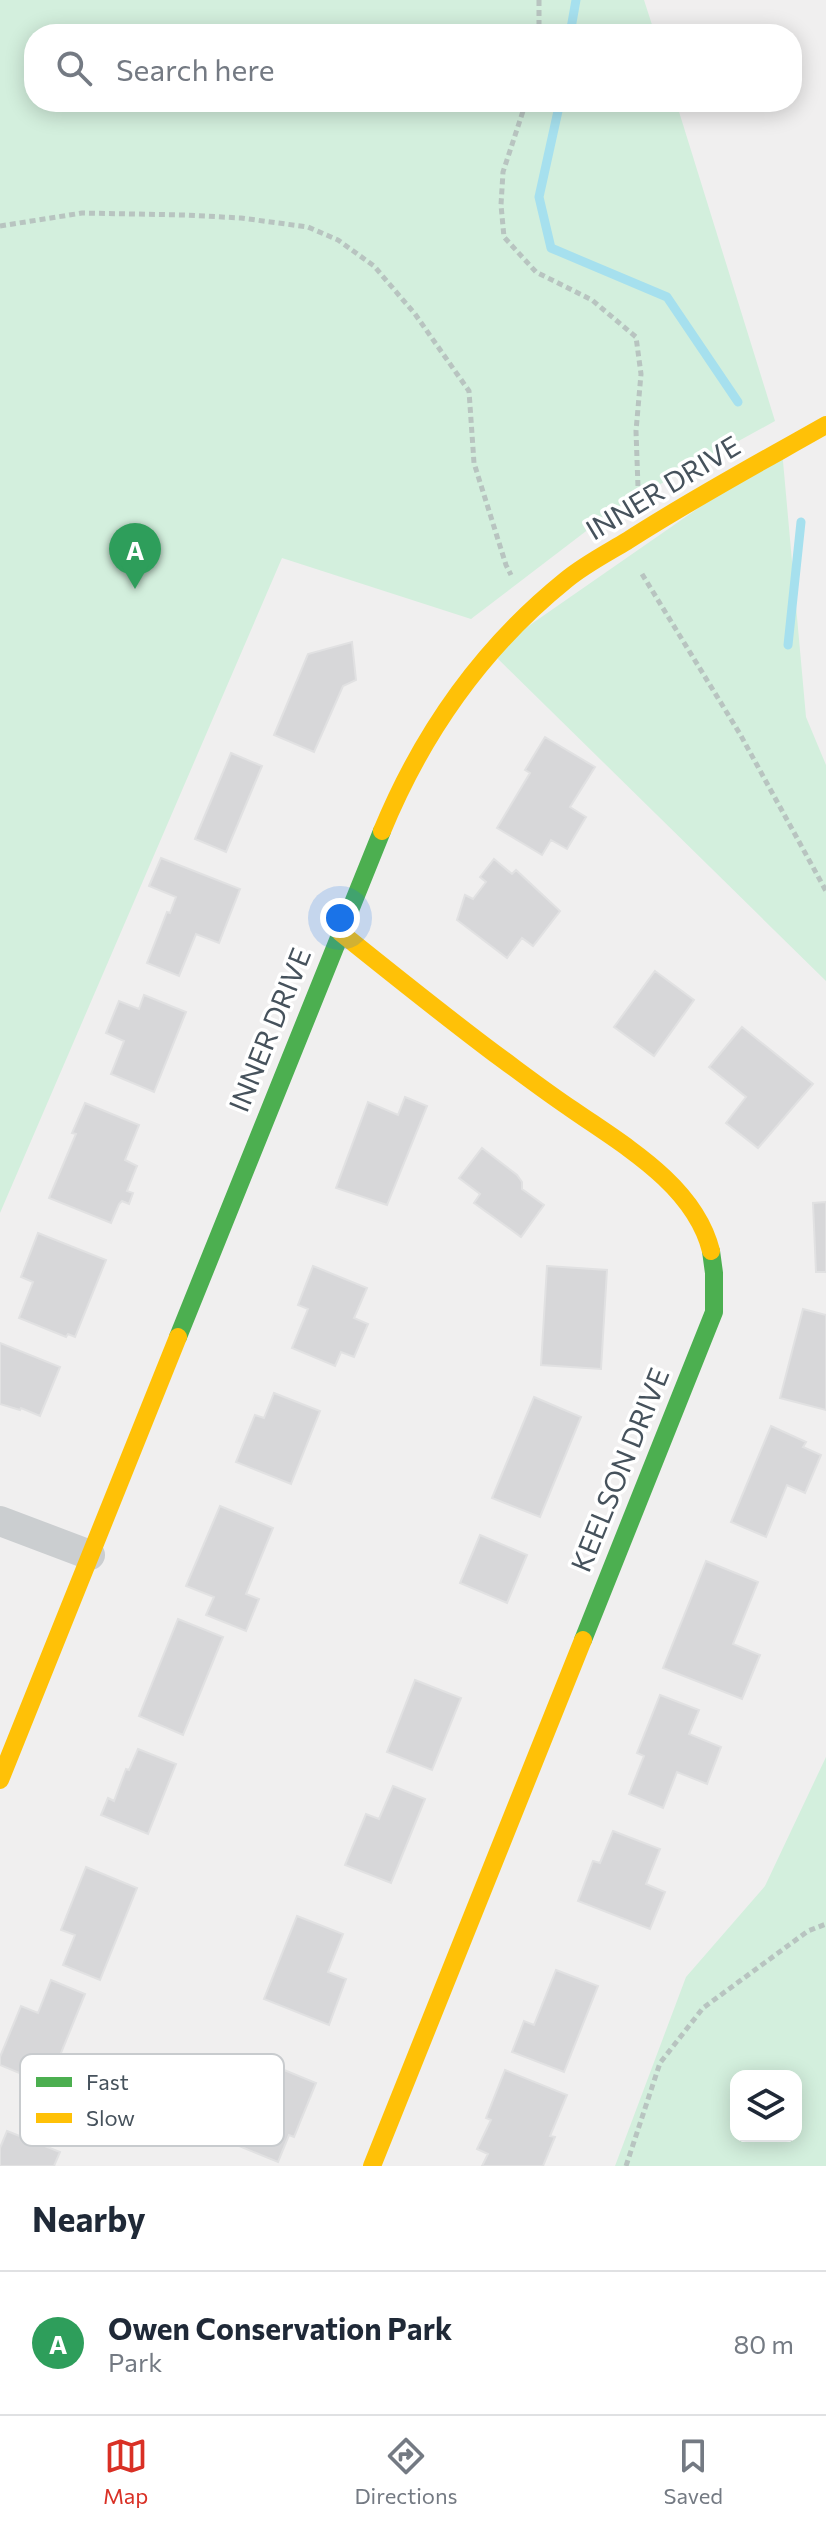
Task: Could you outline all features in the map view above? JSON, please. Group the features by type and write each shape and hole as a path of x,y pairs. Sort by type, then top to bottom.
{"street":[{"name":"INNER DRIVE","path":"0,1780 340,932 401,785 429,734 479,665 529,612 568,578 623,542 826,425"},
{"name":"KEELSON DRIVE","path":"340,932 472,1038 664,1178 695,1213 709,1242 716,1287 714,1312 372,2166"},
{"path":"0,1521 90,1555"}],"path":[{"path":"539,0 539,24"},
{"path":"523,112 503,172 501,205 504,237 536,272 592,300 636,337 641,374 636,431 638,487"},
{"path":"0,226 82,213 185,215 241,218 308,227 338,240 374,266 415,314 469,391 474,463 511,575"},
{"path":"623,542 740,734 826,891"},
{"path":"626,2166 660,2063 703,2008 808,1931 826,1924"}],"green space":[{"path":"0,0 644,0 652,24 24,24 24,112 679,112 775,421 615,509 471,619 282,558 0,1213"},
{"path":"782,450 806,717 826,765 826,981 491,652"},
{"path":"826,1757 826,2166 615,2166 686,1977 765,1886"}],"building":[{"path":"352,642 356,680 343,686 314,752 274,735 308,654"},
{"path":"545,737 595,767 570,807 586,817 567,849 551,840 542,855 497,828 530,773 525,770"},
{"path":"231,753 262,766 226,852 195,839"},
{"path":"161,858 240,889 219,943 196,934 179,976 147,963 176,897 149,886"},
{"path":"494,859 512,874 516,870 560,911 533,946 522,938 507,958 457,920 465,895 473,899 486,882 480,877"},
{"path":"655,971 694,1000 654,1056 614,1027"},
{"path":"144,995 186,1012 154,1092 111,1074 124,1041 106,1033 119,1001 139,1009"},
{"path":"742,1027 813,1084 758,1148 726,1123 746,1097 709,1067"},
{"path":"405,1097 427,1106 387,1205 336,1188 368,1102 398,1115"},
{"path":"85,1103 139,1125 125,1160 137,1166 127,1191 133,1193 129,1204 122,1201 119,1204 111,1223 49,1198 76,1134 72,1133"},
{"path":"482,1148 517,1175 522,1189 544,1205 521,1237 474,1203 480,1194 459,1178"},
{"path":"826,1202 826,1272 816,1272 813,1203"},
{"path":"38,1233 106,1260 75,1337 68,1334 66,1337 19,1318 33,1282 21,1277"},
{"path":"313,1266 367,1288 354,1318 368,1324 354,1357 341,1352 335,1366 292,1348 308,1309 298,1305"},
{"path":"547,1266 607,1270 601,1369 541,1365"},
{"path":"803,1309 826,1315 826,1410 780,1398"},
{"path":"0,1343 60,1367 40,1416 0,1404"},
{"path":"274,1393 320,1411 291,1484 236,1462 255,1415 264,1418"},
{"path":"534,1397 581,1417 540,1517 492,1498"},
{"path":"771,1426 806,1442 803,1447 821,1455 805,1493 787,1485 766,1537 731,1522"},
{"path":"220,1506 273,1528 246,1594 259,1599 246,1631 206,1615 214,1597 186,1586"},
{"path":"480,1535 527,1555 507,1603 460,1583"},
{"path":"706,1561 758,1582 733,1644 760,1655 742,1699 663,1668"},
{"path":"178,1619 223,1637 183,1735 139,1716"},
{"path":"415,1680 461,1698 432,1770 387,1752"},
{"path":"660,1695 699,1710 689,1734 721,1747 707,1784 677,1772 663,1808 629,1794 644,1756 637,1753"},
{"path":"138,1749 176,1764 148,1834 101,1815 108,1798 114,1801 126,1769 129,1770"},
{"path":"393,1786 425,1799 391,1883 345,1865 366,1814 379,1819"},
{"path":"613,1831 660,1849 646,1884 665,1892 650,1929 578,1901 593,1861 600,1863"},
{"path":"86,1867 137,1888 100,1980 63,1965 75,1935 61,1930"},
{"path":"297,1916 343,1934 328,1972 346,1979 329,2025 264,1999"},
{"path":"556,1970 598,1986 564,2072 512,2052 524,2021 534,2025"},
{"path":"51,1980 85,1994 61,2054 20,2054 20,2073 0,2065 0,2057 21,2006 38,2013"},
{"path":"284,2070 316,2083 294,2137 289,2135 278,2162 239,2146 284,2146"},
{"path":"505,2070 567,2095 550,2136 555,2137 543,2166 482,2166 488,2154 477,2149 491,2120 486,2118"},
{"path":"7,2131 20,2136 20,2146 45,2146 60,2152 54,2166 0,2166 0,2148"}],"waterway":[{"path":"572,24 576,0"},
{"path":"558,112 539,197 551,248 667,297 738,402"},
{"path":"788,645 801,522"}],"traffic: fast":[{"path":"178,1337 382,831"},
{"path":"583,1640 714,1312 711,1251"}],"traffic: slow":[{"path":"382,831 416,760 458,694 482,663 536,606 588,564 826,425"},
{"path":"340,932 494,1053 656,1170 690,1207 703,1228 711,1251"},
{"path":"0,1780 178,1337"},
{"path":"372,2166 583,1640"}],"place":[{"name":"Owen Conservation Park","path":"135,589"}]}
